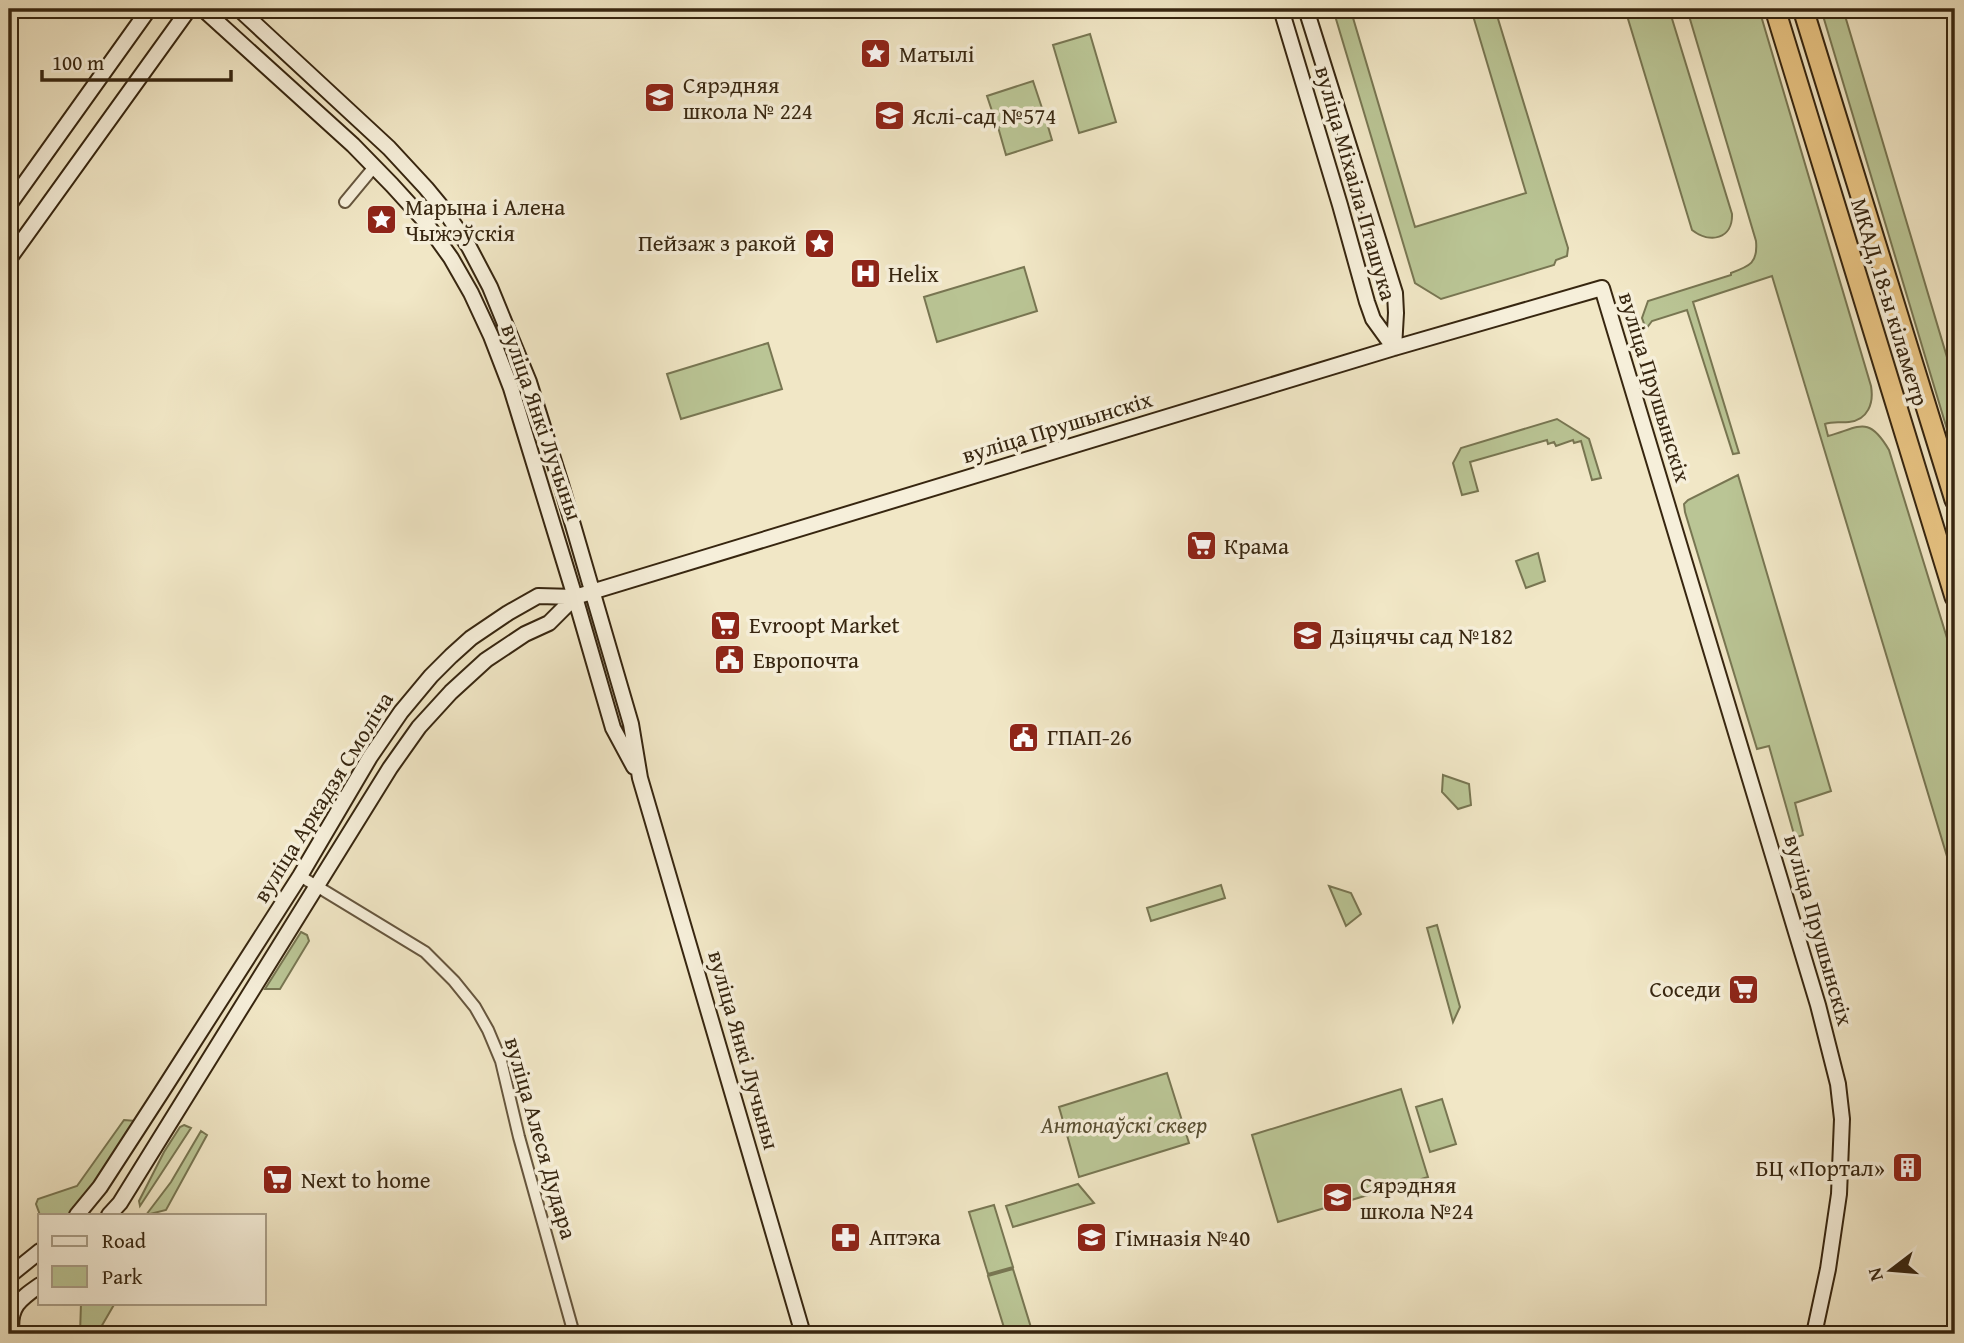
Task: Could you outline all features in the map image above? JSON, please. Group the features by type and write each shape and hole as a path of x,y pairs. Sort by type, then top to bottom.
{"highway":[{"name":"МКАД, 18-ы кіламетр","path":"1775,9 1955,597"},
{"name":"МКАД, 18-ы кіламетр","path":"1803,9 1955,499"}],"main road":[{"path":"9,205 149,9"},
{"path":"9,260 189,9"},
{"name":"вуліца Янкі Лучыны","path":"203,9 374,167 423,219 451,258 471,293 491,335 511,388 613,728 640,778"},
{"name":"вуліца Янкі Лучыны","path":"239,9 389,148 445,211 469,247 490,287 529,382 593,592 631,724 640,778 803,1334"},
{"name":"вуліца Міхаіла Пташука","path":"1281,9 1367,302 1373,319 1394,348"},
{"name":"вуліца Міхаіла Пташука","path":"1306,9 1395,293 1394,348"},
{"path":"374,167 389,148"},
{"name":"вуліца Прушынскіх","path":"575,597 1394,348 1602,288 1815,993 1838,1084 1842,1119 1839,1194 1828,1269 1814,1334"},
{"name":"вуліца Аркадзя Смоліча","path":"78,1214 100,1187 401,712 431,676 471,638 508,613 538,596 575,597"},
{"name":"вуліца Аркадзя Смоліча","path":"110,1214 127,1191 385,776 419,727 451,692 486,660 525,634 549,623 575,597"},
{"path":"9,1276 38,1253"},
{"path":"11,1333 13,1308 22,1297 38,1285"}],"street":[{"path":"345,202 374,167"},
{"name":"вуліца Алеся Дудара","path":"299,876 425,952 475,1007 501,1061 519,1137 574,1334"}],"green space":[{"path":"1333,9 1356,9 1351,11 1415,227 1526,193 1471,9 1495,9 1568,248 1567,256 1556,260 1554,265 1441,299 1415,283"},
{"path":"1625,9 1669,9 1732,214 1729,229 1719,237 1706,237 1692,230"},
{"path":"1687,9 1759,9 1871,386 1872,399 1865,414 1856,421 1825,424 1828,436 1862,426 1875,432 1889,450 1955,664 1955,883 1772,276 1693,302 1739,453 1733,454 1687,310 1652,321 1646,329 1642,318 1648,301 1731,275 1751,263 1756,254 1756,241"},
{"path":"1821,9 1843,9 1955,384 1955,456"},
{"path":"1090,34 1116,122 1079,133 1053,45"},
{"path":"1033,81 1042,108 996,123 987,96"},
{"path":"1044,113 1052,140 1006,155 998,127"},
{"path":"1024,267 1037,311 937,342 924,297"},
{"path":"768,343 782,389 681,419 667,374"},
{"path":"1557,419 1589,439 1601,478 1592,480 1581,441 1574,443 1573,440 1556,446 1554,442 1548,444 1547,440 1470,462 1478,491 1462,495 1453,463 1461,448"},
{"path":"1738,475 1831,791 1795,803 1803,835 1795,838 1769,746 1757,749 1685,512 1684,504 1688,500"},
{"path":"1538,553 1545,581 1526,588 1516,561"},
{"path":"1443,775 1469,784 1471,805 1458,809 1442,792"},
{"path":"1221,885 1225,898 1151,921 1147,908"},
{"path":"1329,886 1351,893 1361,914 1346,926"},
{"path":"1437,925 1460,1007 1453,1022 1427,928"},
{"path":"301,932 307,935 309,941 280,989 265,989"},
{"name":"Антонаўскі сквер","path":"1167,1073 1189,1143 1079,1177 1059,1107"},
{"path":"1401,1089 1428,1177 1278,1222 1252,1135"},
{"path":"1442,1099 1456,1144 1430,1152 1416,1107"},
{"path":"124,1120 137,1121 71,1214 40,1214 36,1204 38,1199 77,1186"},
{"path":"184,1125 191,1128 140,1206 139,1201 164,1152"},
{"path":"201,1131 207,1135 166,1210 147,1214 171,1182"},
{"path":"1078,1184 1094,1203 1013,1227 1006,1206"},
{"path":"994,1205 1013,1267 988,1274 969,1212"},
{"path":"1013,1269 1033,1334 1006,1334 988,1276"},
{"path":"81,1304 114,1304 97,1334 80,1334"}],"place":[{"name":"Матылі","path":"876,54"},
{"name":"Сярэдняя школа № 224","path":"660,98"},
{"name":"Яслі-сад №574","path":"889,116"},
{"name":"Марына і Алена Чыжэўскія","path":"382,220"},
{"name":"Пейзаж з ракой","path":"819,243"},
{"name":"Helix","path":"865,274"},
{"name":"Крама","path":"1201,546"},
{"name":"Evroopt Market","path":"726,625"},
{"name":"Дзіцячы сад №182","path":"1307,636"},
{"name":"Европочта","path":"730,660"},
{"name":"ГПАП-26","path":"1024,737"},
{"name":"Соседи","path":"1744,989"},
{"name":"БЦ «Портал»","path":"1908,1168"},
{"name":"Next to home","path":"278,1180"},
{"name":"Сярэдняя школа №24","path":"1337,1198"},
{"name":"Аптэка","path":"846,1237"},
{"name":"Гімназія №40","path":"1092,1238"}]}
